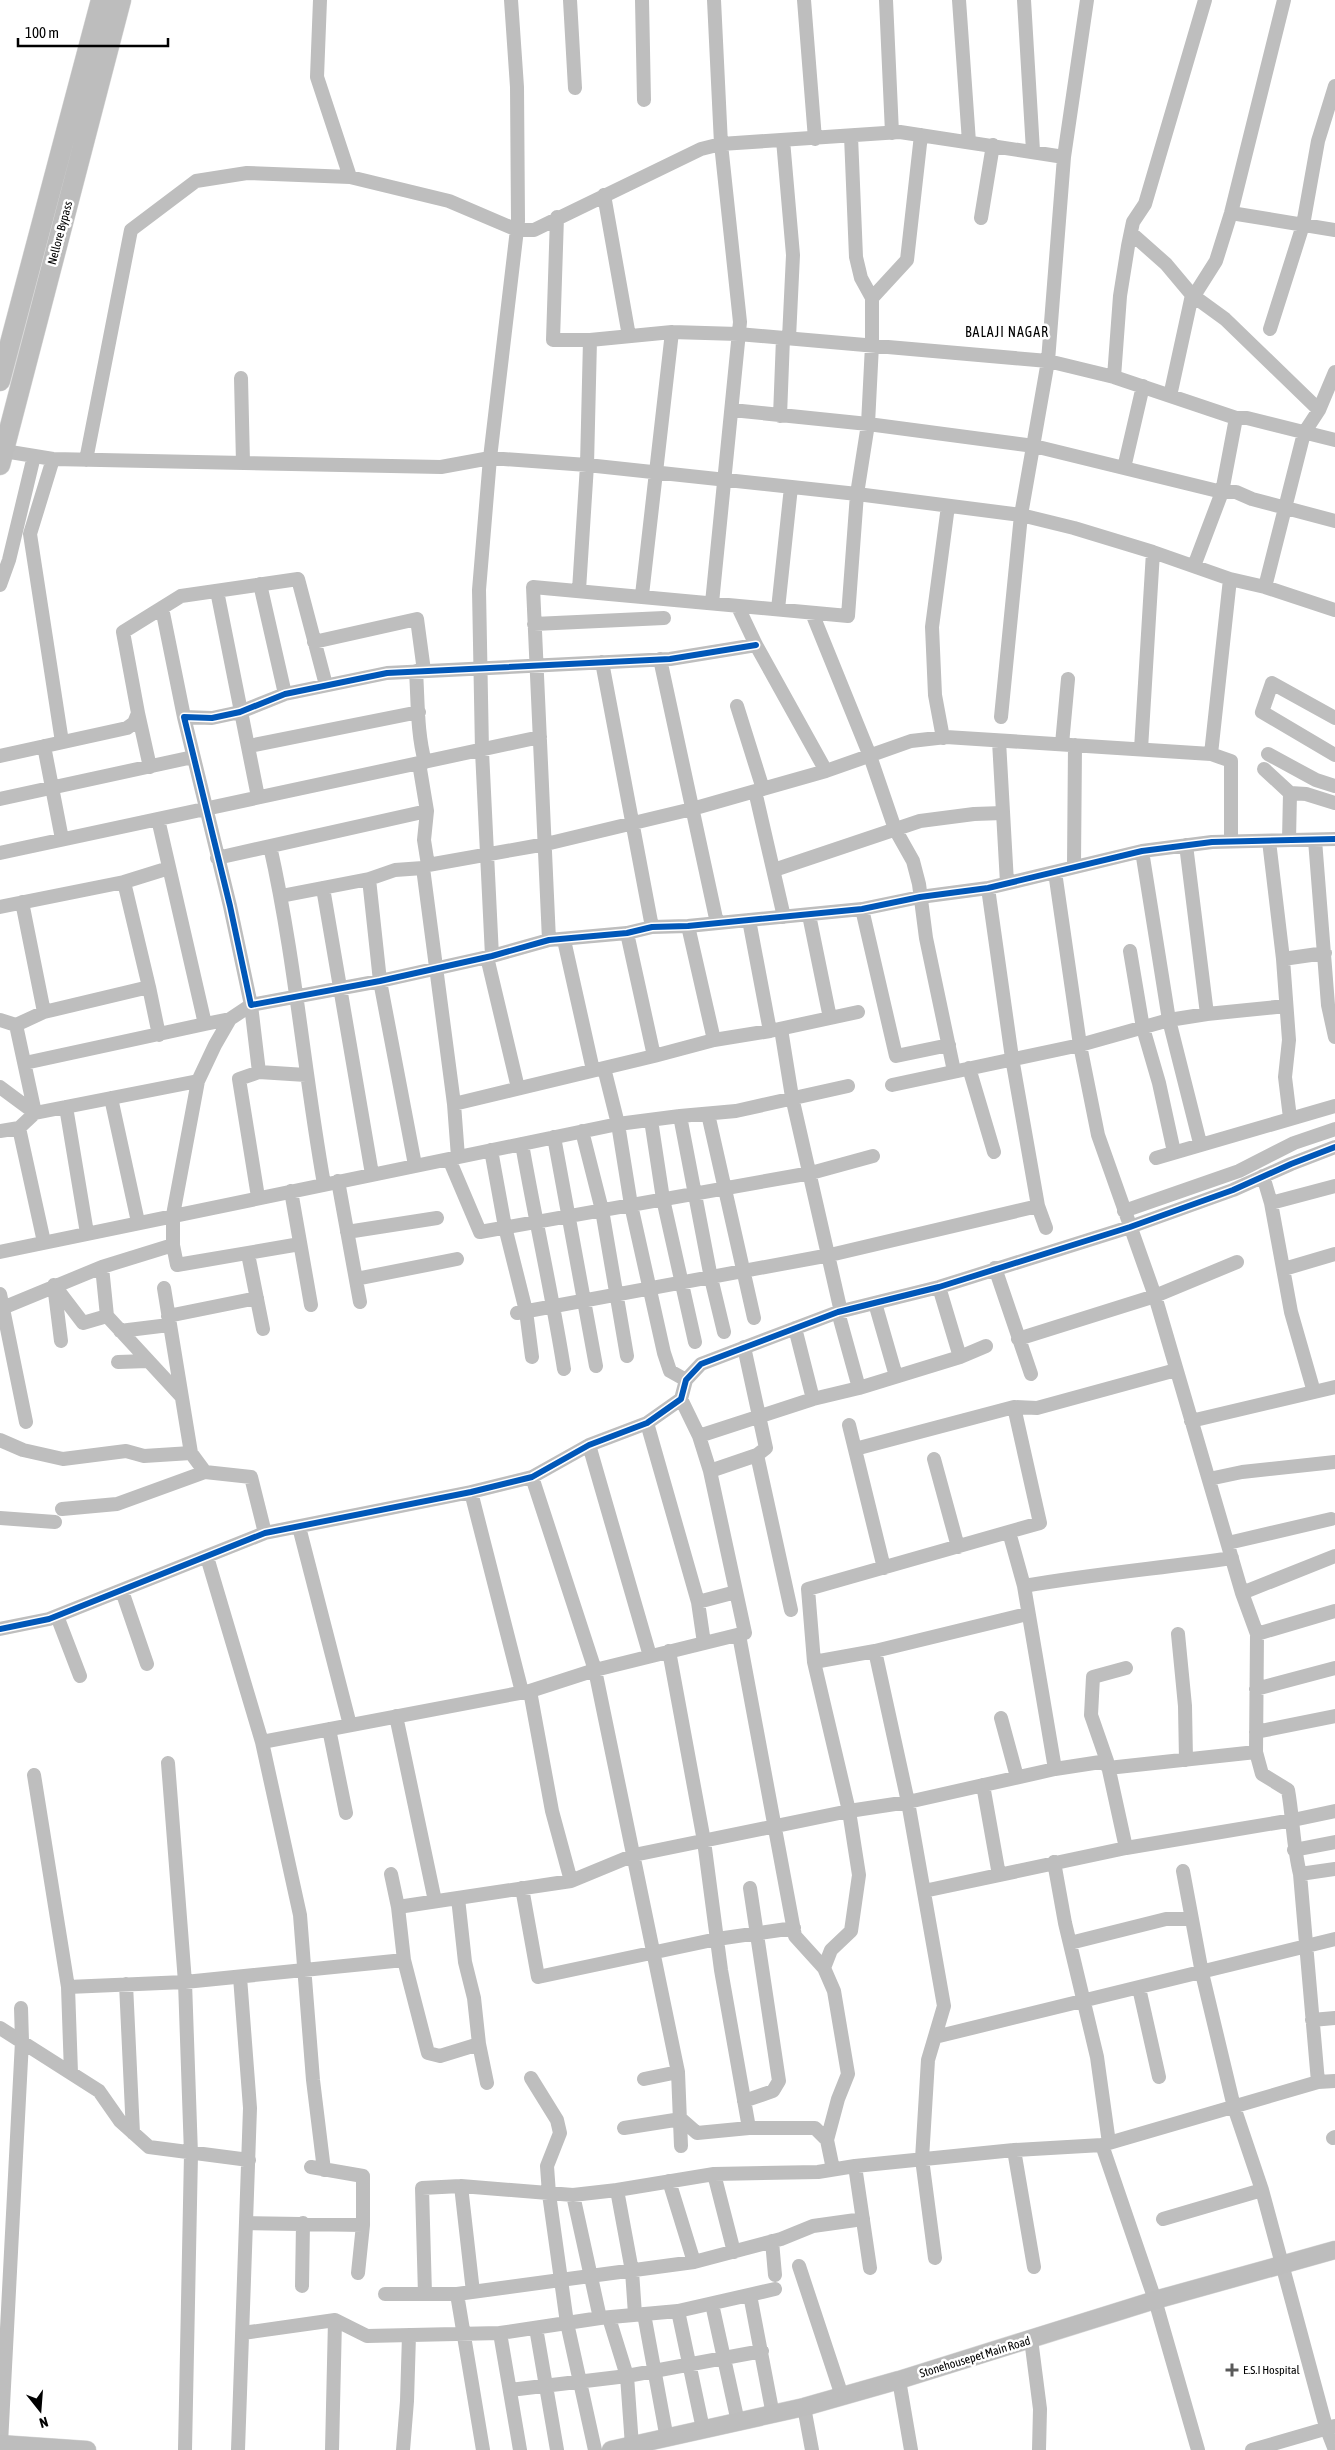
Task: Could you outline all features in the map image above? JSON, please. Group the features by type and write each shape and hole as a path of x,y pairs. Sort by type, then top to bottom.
{"highway":[{"name":"Nellore Bypass","path":"0,381 101,0"},
{"name":"Nellore Bypass","path":"2,458 121,0"}],"main road":[{"name":"Stonehousepet Main Road","path":"612,2450 804,2407 899,2380 1156,2300 1335,2250"},
{"path":"0,2444 87,2450"}],"street":[{"path":"320,0 317,77 350,177"},
{"path":"511,0 517,87 517,230 490,458 479,590 489,956 518,1088"},
{"path":"570,0 575,88"},
{"path":"642,0 644,100"},
{"path":"712,603 732,410 739,305 722,144 714,0"},
{"path":"804,0 814,139"},
{"path":"886,0 892,133"},
{"path":"959,0 969,142"},
{"path":"1024,0 1033,151"},
{"path":"1001,717 1021,515 1048,361 1064,157 1087,0"},
{"path":"1114,376 1120,296 1130,233 1133,222 1146,204 1205,0"},
{"path":"1170,396 1192,295 1197,291 1216,261 1231,213 1284,0"},
{"path":"1270,329 1303,225 1318,142 1335,86"},
{"path":"86,460 131,230 196,181 247,173 350,177 449,201 517,230 534,230 557,217 701,149 722,144 892,133 993,145 1064,157"},
{"path":"872,298 907,260 921,135"},
{"path":"549,940 546,844 532,587 642,595 738,607 848,616 857,494 868,424 872,345 872,298 861,278 856,257 851,136"},
{"path":"780,416 793,255 783,140"},
{"path":"980,218 993,145"},
{"path":"604,195 629,336"},
{"path":"1231,213 1335,230"},
{"path":"557,217 553,340 590,340 672,332 738,334 1048,361 1114,376 1236,418 1247,418 1335,440"},
{"path":"1130,233 1166,264 1192,295 1225,319 1319,410"},
{"path":"642,595 672,332"},
{"path":"579,590 590,340"},
{"path":"1265,587 1304,433 1319,410 1335,372"},
{"path":"241,378 243,463"},
{"path":"1124,468 1143,386"},
{"path":"732,410 868,424 1034,446 1222,492 1236,492 1252,499 1335,521"},
{"path":"1194,566 1222,492 1236,418"},
{"path":"2,458 34,456 53,459 86,460 441,467 490,458 586,465 857,494 1021,515 1152,552 1230,579 1265,587 1335,610"},
{"path":"0,585 9,560 34,456"},
{"path":"53,459 30,534 62,742"},
{"path":"778,609 791,487"},
{"path":"943,738 936,695 932,627 948,506"},
{"path":"1141,749 1152,552"},
{"path":"150,768 123,632 181,596 298,579 326,685"},
{"path":"1211,754 1230,579"},
{"path":"260,584 285,694"},
{"path":"217,591 258,797"},
{"path":"738,607 756,645 826,771"},
{"path":"162,608 184,717 230,906 251,1005 258,1072"},
{"path":"812,612 870,756 895,829 913,862 927,947 954,1071"},
{"path":"534,624 664,618"},
{"path":"314,642 416,619 420,671 419,739 426,811 424,840 435,968 454,1104 454,1158 480,1232 811,1173 873,1156"},
{"path":"184,717 212,718 240,712 285,694 387,673 660,659 756,645"},
{"path":"660,659 717,924"},
{"path":"602,662 652,927"},
{"path":"1068,679 1068,744 1074,866"},
{"path":"1335,718 1272,683 1262,712 1335,755"},
{"path":"737,706 759,790 784,917"},
{"path":"0,756 127,728 134,723 138,712"},
{"path":"249,746 419,712"},
{"path":"0,853 540,737"},
{"path":"281,896 369,879 394,870 546,844 692,809 826,771 911,741 943,738 1211,754 1231,761 1232,840"},
{"path":"999,741 1007,883"},
{"path":"44,746 62,839"},
{"path":"1268,754 1316,780 1335,786"},
{"path":"0,799 150,768 193,757"},
{"path":"1264,769 1290,793 1308,795 1335,803"},
{"path":"1289,840 1290,793"},
{"path":"217,858 426,811"},
{"path":"774,870 920,820 1003,813"},
{"path":"158,819 205,1024"},
{"path":"25,1063 230,1019 251,1005 380,981 549,940 564,940 652,927 717,924 862,909 920,897 988,888 1142,851 1186,845 1232,840 1335,839"},
{"path":"1315,840 1324,953 1332,1003 1335,1038"},
{"path":"1269,841 1283,959 1289,1040 1286,1077 1290,1118"},
{"path":"1186,845 1207,1014"},
{"path":"270,846 281,896 306,1075 331,1182 347,1232 360,1302"},
{"path":"1142,851 1169,1020 1200,1143"},
{"path":"0,907 124,882 169,868"},
{"path":"1055,872 1080,1045 1098,1135 1154,1296 1242,1593 1257,1634 1256,1752 1262,1774 1288,1790 1293,1820 1294,1850 1300,1874 1318,2082"},
{"path":"369,879 380,981 415,1165"},
{"path":"124,882 159,1035"},
{"path":"323,888 342,989 372,1174"},
{"path":"988,888 1012,1058 1038,1206 1046,1228"},
{"path":"22,902 44,1012"},
{"path":"862,909 896,1056 949,1045"},
{"path":"808,915 830,1018"},
{"path":"749,920 811,1173 858,1388"},
{"path":"688,926 714,1040"},
{"path":"627,932 654,1056"},
{"path":"564,940 599,1069 618,1124 630,1205 670,1371 686,1380"},
{"path":"1130,951 1143,1028 1159,1083 1174,1152"},
{"path":"1283,959 1324,953"},
{"path":"0,1020 16,1025 44,1012 149,987"},
{"path":"892,1085 1080,1045 1169,1020 1286,1006"},
{"path":"454,1104 714,1040 775,1030 858,1012"},
{"path":"230,1019 198,1081 173,1214 173,1245 177,1265 300,1244"},
{"path":"16,1025 35,1113"},
{"path":"969,1068 994,1152"},
{"path":"258,1197 239,1079 258,1072 306,1075"},
{"path":"0,1131 19,1128 35,1113 198,1081"},
{"path":"0,1252 173,1214 582,1131 680,1116 736,1112 792,1097 848,1086"},
{"path":"0,1087 35,1113"},
{"path":"111,1098 138,1222"},
{"path":"1156,1158 1200,1143 1335,1106"},
{"path":"66,1107 87,1233"},
{"path":"708,1114 754,1318"},
{"path":"680,1116 711,1278 724,1332"},
{"path":"651,1120 663,1199 695,1342"},
{"path":"19,1128 44,1242"},
{"path":"1124,1211 1239,1171 1294,1143 1335,1129"},
{"path":"582,1131 602,1210 627,1356"},
{"path":"554,1137 596,1366"},
{"path":"522,1144 554,1306 564,1368"},
{"path":"0,1629 57,1616 265,1533 471,1492 532,1477 589,1445 647,1423 681,1399 686,1380 701,1364 840,1312 939,1287 1130,1227 1234,1190 1263,1176 1335,1147"},
{"path":"491,1150 532,1357"},
{"path":"1263,1176 1271,1203 1292,1312 1314,1392"},
{"path":"1271,1203 1335,1186"},
{"path":"291,1191 311,1306"},
{"path":"522,1312 830,1255 1038,1206"},
{"path":"347,1232 437,1218"},
{"path":"2,1309 102,1267 173,1245"},
{"path":"248,1254 263,1329"},
{"path":"1284,1269 1335,1254"},
{"path":"356,1279 457,1259"},
{"path":"1018,1339 1154,1296 1237,1262"},
{"path":"102,1267 108,1316 180,1394"},
{"path":"995,1268 1031,1374"},
{"path":"54,1286 83,1323 108,1316"},
{"path":"54,1286 60,1341"},
{"path":"939,1287 960,1357"},
{"path":"164,1288 191,1453 205,1472"},
{"path":"0,1294 26,1422"},
{"path":"120,1331 257,1298"},
{"path":"875,1303 896,1376"},
{"path":"795,1328 813,1399"},
{"path":"699,1436 813,1399 858,1388 960,1357 986,1346"},
{"path":"710,1471 757,1455 766,1448 744,1347"},
{"path":"118,1362 148,1361"},
{"path":"855,1449 1014,1407 1037,1408 1176,1370"},
{"path":"1191,1420 1335,1387"},
{"path":"262,1742 526,1692 596,1670 745,1633 710,1471 699,1436 681,1399"},
{"path":"824,1968 831,1950 851,1931 859,1875 849,1811 814,1662 808,1589 1040,1523 1014,1407"},
{"path":"647,1423 698,1602 704,1643"},
{"path":"849,1425 884,1568"},
{"path":"0,1440 23,1450 63,1459 126,1451 144,1456 191,1453"},
{"path":"589,1445 650,1656"},
{"path":"757,1455 791,1610"},
{"path":"934,1459 958,1547"},
{"path":"1209,1479 1242,1472 1335,1462"},
{"path":"62,1509 117,1504 205,1472 251,1477 265,1533"},
{"path":"532,1477 596,1670 678,2072 682,2146"},
{"path":"471,1492 526,1692 552,1811 571,1881"},
{"path":"0,1518 55,1522"},
{"path":"1228,1544 1330,1519"},
{"path":"299,1527 350,1725"},
{"path":"1008,1532 1024,1586 1027,1614 1055,1769"},
{"path":"1242,1593 1335,1556"},
{"path":"207,1557 262,1742 300,1915 313,2080 317,2168 363,2176 363,2225 358,2272"},
{"path":"1024,1586 1099,1573 1142,1571 1232,1558"},
{"path":"122,1590 147,1664"},
{"path":"698,1602 736,1592"},
{"path":"1257,1634 1335,1611"},
{"path":"814,1662 875,1651 1027,1614"},
{"path":"57,1616 80,1676"},
{"path":"1178,1634 1185,1706 1186,1760"},
{"path":"739,1635 795,1936 824,1968 834,1991 848,2074 838,2099 827,2140 833,2169"},
{"path":"669,1651 704,1841 717,1939 749,2128"},
{"path":"875,1651 908,1802 944,2006 928,2060 922,2159 936,2258"},
{"path":"1126,1668 1093,1677 1091,1715 1107,1764 1126,1848"},
{"path":"1256,1689 1335,1668"},
{"path":"396,1716 435,1901"},
{"path":"1256,1732 1335,1716"},
{"path":"1001,1718 1017,1777"},
{"path":"329,1729 346,1813"},
{"path":"398,1907 571,1881 634,1855 849,1811 908,1802 1055,1769 1186,1760 1256,1752"},
{"path":"168,1763 185,1982 191,2154 184,2450"},
{"path":"34,1775 68,1987 71,2073"},
{"path":"983,1785 999,1875"},
{"path":"924,1891 1054,1862 1335,1811"},
{"path":"1294,1850 1335,1842"},
{"path":"1054,1862 1070,1943 1097,2057 1106,2144 1156,2300 1198,2450"},
{"path":"1300,1874 1335,1869"},
{"path":"1183,1871 1202,1973 1234,2107 1262,2190 1281,2264 1331,2427 1334,2450"},
{"path":"391,1874 398,1907 404,1960 428,2053 440,2056 480,2044"},
{"path":"522,1888 538,1977 717,1939 794,1928"},
{"path":"744,2101 772,2091 779,2081 750,1888"},
{"path":"458,1898 465,1962 474,1998 487,2083"},
{"path":"1070,1943 1166,1919 1192,1919"},
{"path":"935,2037 1335,1939"},
{"path":"68,1987 185,1982 404,1960"},
{"path":"238,2450 250,2108 240,1977"},
{"path":"126,1984 133,2133"},
{"path":"1139,1988 1159,2077"},
{"path":"0,2444 6,2231 22,2041 21,2008"},
{"path":"1312,2020 1335,2018"},
{"path":"0,2028 99,2090 120,2121 149,2147 191,2154 249,2160"},
{"path":"644,2079 678,2072"},
{"path":"531,2078 557,2120 560,2132 547,2166 549,2194 568,2323 595,2450"},
{"path":"425,2294 422,2188 461,2186 573,2195 617,2190 714,2174 818,2172 855,2166 1014,2150 1106,2144 1318,2082 1335,2081"},
{"path":"681,2119 697,2133 749,2128 815,2128 827,2140"},
{"path":"624,2128 681,2119"},
{"path":"1014,2150 1034,2268"},
{"path":"855,2166 870,2268"},
{"path":"714,2174 734,2252"},
{"path":"669,2181 694,2262"},
{"path":"461,2186 473,2292"},
{"path":"617,2190 640,2314 655,2372 667,2439"},
{"path":"1163,2219 1262,2190"},
{"path":"573,2195 591,2278 627,2376 632,2446"},
{"path":"385,2294 457,2294 591,2278 694,2262 772,2241 813,2226 863,2219"},
{"path":"246,2222 363,2225"},
{"path":"302,2286 303,2223"},
{"path":"772,2241 775,2275"},
{"path":"799,2266 842,2396"},
{"path":"243,2332 335,2320 367,2336 500,2333 605,2318 678,2311 775,2290"},
{"path":"457,2294 483,2450"},
{"path":"750,2295 773,2415"},
{"path":"712,2304 738,2422"},
{"path":"678,2311 692,2365 703,2429"},
{"path":"332,2450 335,2320"},
{"path":"536,2328 558,2450"},
{"path":"500,2333 520,2450"},
{"path":"402,2450 407,2401 409,2335"},
{"path":"1031,2339 1040,2409 1039,2450"},
{"path":"510,2390 546,2384 582,2383 655,2372 724,2360 762,2351"},
{"path":"899,2380 912,2450"},
{"path":"804,2407 812,2450"},
{"path":"1252,2450 1331,2427"}],"cycle path":[{"path":"756,645 670,659 387,673 285,694 240,712 212,718 184,717 230,906 251,1005 380,981 492,956 549,940 627,933 652,927 688,926 862,909 920,897 988,888 1142,851 1212,842 1335,839"},
{"path":"0,1629 49,1619 265,1533 471,1492 532,1477 589,1445 647,1423 681,1399 686,1380 701,1364 838,1312 939,1287 1130,1227 1233,1190 1335,1147"}],"place":[{"name":"E.S.I Hospital","path":"1232,2370"}],"district":[{"name":"BALAJI NAGAR","path":"1007,332"}]}
